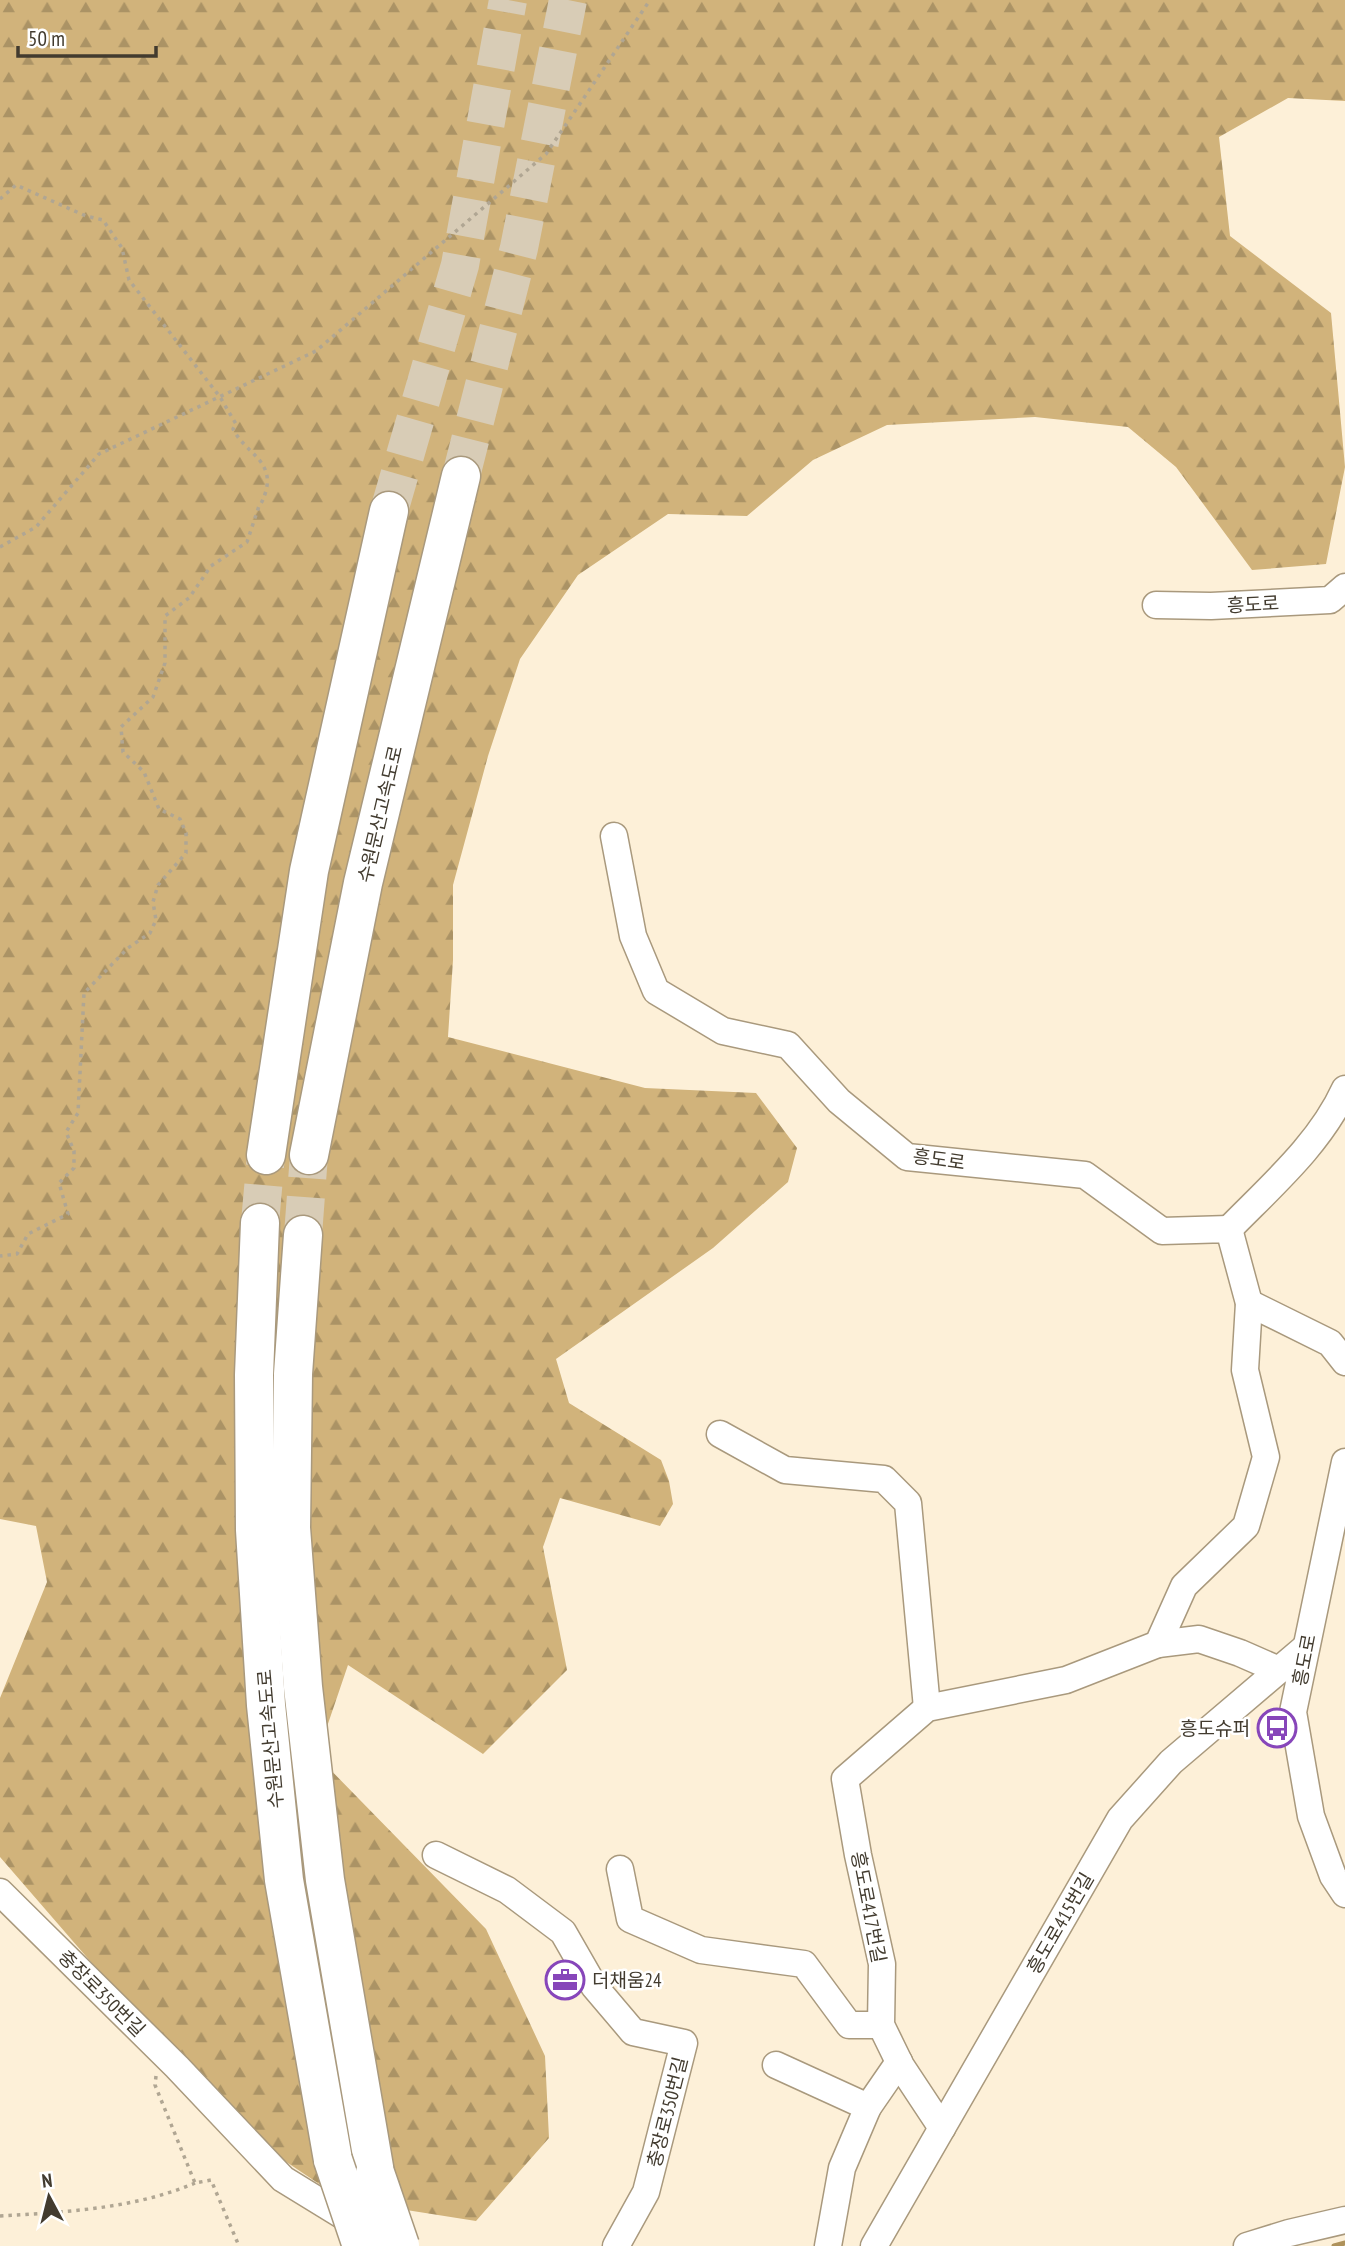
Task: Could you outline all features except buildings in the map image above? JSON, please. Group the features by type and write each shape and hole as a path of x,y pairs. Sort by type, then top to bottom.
{"highway":[{"name":"수원문산고속도로","path":"309,1155 363,883 461,476"},
{"path":"266,1155 309,871 389,511"},
{"name":"수원문산고속도로","path":"260,1223 254,1376 255,1517 266,1705 284,1880 333,2160 362,2246"},
{"name":"수원문산고속도로","path":"303,1235 293,1374 292,1528 303,1687 325,1880 375,2173 400,2246"}],"street":[{"name":"흥도로","path":"1156,605 1211,606 1329,600 1345,587"},
{"name":"흥도로","path":"614,836 633,936 656,990 723,1031 788,1045 839,1101 907,1157 1085,1175 1162,1231 1229,1229"},
{"path":"1158,1644 1184,1586 1246,1527 1266,1457 1245,1370 1249,1303 1229,1229 1302,1155 1345,1089"},
{"path":"1249,1303 1330,1343 1345,1362"},
{"path":"720,1434 785,1470 884,1479 908,1503 927,1708"},
{"name":"흥도로","path":"1345,1462 1293,1712 1311,1816 1333,1876 1345,1894"},
{"name":"흥도로417번길","path":"942,2128 899,2062 881,2025 882,1964 858,1855 845,1779 927,1708 1066,1680 1158,1644 1199,1639 1279,1670"},
{"name":"흥도로415번길","path":"874,2246 1120,1819 1171,1762 1306,1647"},
{"name":"충장로350번길","path":"436,1855 507,1889 563,1932 594,1986 633,2032 684,2043 646,2192 616,2246"},
{"path":"620,1868 630,1919 701,1950 804,1964 849,2025 881,2025"},
{"name":"충장로350번길","path":"0,1892 159,2050 283,2179 373,2235 400,2246"},
{"path":"828,2246 842,2168 868,2107 899,2062"},
{"path":"776,2065 868,2107"},
{"path":"1247,2246 1345,2220"}],"path":[{"path":"0,547 36,527 99,454 317,351 546,154 650,0"},
{"path":"0,198 16,185 86,216 103,220 122,248 129,280 220,397 236,424 233,429 238,438 265,466 269,477 263,502 259,506 247,542 211,566 189,598 165,616 165,663 153,697 121,727 123,752 144,772 159,809 180,819 186,833 186,853 158,885 153,902 156,919 150,933 128,947 84,993 78,1112 66,1132 74,1151 74,1168 58,1184 68,1214 28,1234 17,1254 0,1256"},
{"path":"159,2050 155,2085 195,2183"},
{"path":"0,2216 78,2211 165,2196 195,2183 211,2180 239,2246"}],"green space":[{"path":"0,0 1345,0 1345,101 1288,98 1219,137 1230,236 1331,313 1345,467 1326,564 1252,570 1176,467 1128,427 1035,417 887,425 813,460 747,516 668,514 578,575 520,659 488,756 453,885 453,960 448,1037 645,1088 756,1093 797,1148 788,1182 713,1248 556,1359 569,1403 661,1460 669,1481 673,1504 660,1526 560,1498 543,1547 567,1670 483,1754 348,1665 317,1756 486,1929 545,2056 549,2138 476,2221 343,2200 233,2126 0,1857 0,1698 47,1582 36,1526 0,1519"}],"waterway":[{"path":"1334,2246 1345,2243"}],"tunnel":[{"path":"389,511 460,265 508,0"},
{"path":"461,476 519,248 568,0"},
{"path":"260,1223 266,1155"},
{"path":"303,1235 309,1155"}],"place":[{"name":"흥도슈퍼","path":"1277,1728"},
{"name":"더채움24","path":"565,1980"}]}
